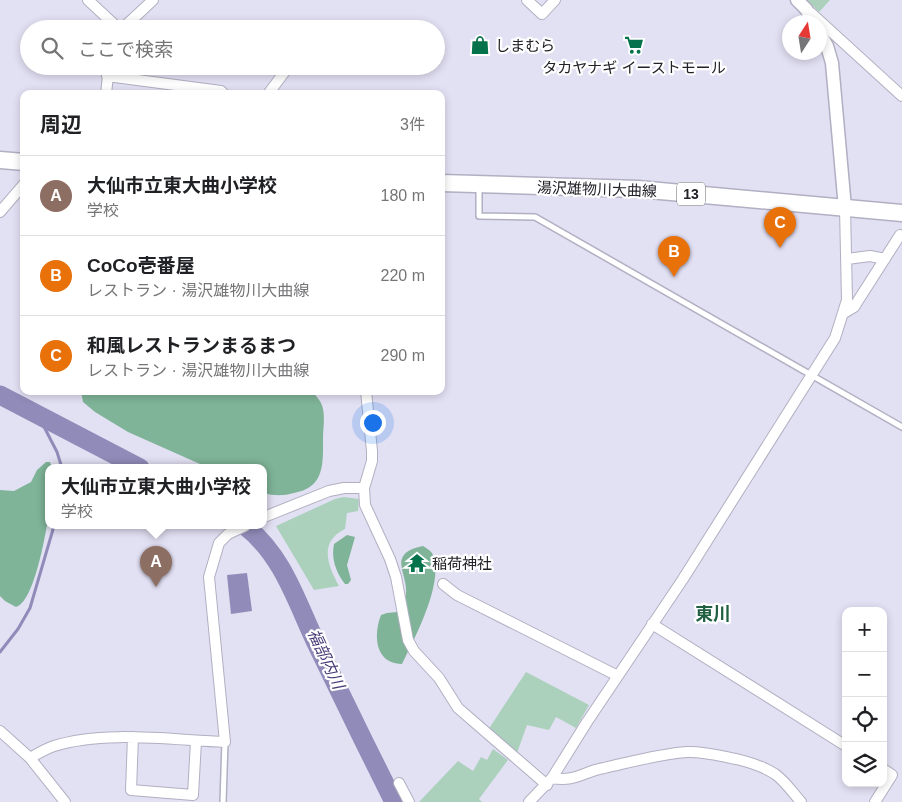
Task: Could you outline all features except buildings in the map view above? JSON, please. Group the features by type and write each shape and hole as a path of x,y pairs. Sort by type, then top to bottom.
{"main road":[{"path":"0,160 20,162"},
{"name":"湯沢雄物川大曲線","path":"445,183 638,189 902,213"}],"street":[{"path":"88,0 111,20"},
{"path":"131,20 153,0"},
{"path":"527,0 542,14 555,0"},
{"path":"802,4 809,15"},
{"path":"802,4 902,96"},
{"path":"529,802 549,781 688,572 836,338 847,300 845,208 832,62 827,46"},
{"path":"106,90 108,75"},
{"path":"131,75 215,90"},
{"path":"271,90 282,75"},
{"path":"0,212 20,189"},
{"path":"844,313 854,307 900,236"},
{"path":"846,259 870,256 885,259"},
{"path":"366,395 372,461 364,488 365,505 390,559 408,640 414,651 438,678 458,708 549,781 580,777 597,769 631,762 686,752 703,753 744,761 764,769 776,775 801,802"},
{"path":"267,516 329,491 344,488 364,488"},
{"path":"30,758 51,747 72,741 133,737 225,742 209,577 219,543 228,534 239,529"},
{"path":"443,584 457,595 618,676"},
{"path":"652,624 842,743"},
{"path":"0,731 30,758 65,802"},
{"path":"133,737 131,790 193,795 196,741"},
{"path":"887,772 892,775 887,786"},
{"path":"399,784 409,802"},
{"path":"881,800 887,787"}],"lane":[{"path":"479,185 479,216 535,217 902,427"},
{"path":"223,802 225,742"}],"green space":[{"path":"807,0 830,0 819,12"},
{"path":"82,395 315,395 323,407 324,420 323,457 320,473 312,486 304,490 282,495 267,494 267,464 200,464 128,432 95,412 83,402"},
{"path":"46,462 50,462 51,464 45,464 46,529 33,582 22,603 16,607 0,596 0,490 14,491 31,482 37,470"},
{"path":"344,497 359,499 358,511 347,513 345,529 337,534 328,547 329,563 339,586 314,590 276,526 335,499"},
{"path":"347,535 355,537 347,565 351,580 348,584 345,584 335,565 333,550 334,544"},
{"path":"423,546 432,553 435,564 432,593 427,609 402,664 393,663 381,654 378,647 378,623 381,615 397,612 404,600 406,590 402,560 404,555 411,550"},
{"path":"526,672 589,705 576,728 556,717 549,730 527,725 517,753 488,730"},
{"path":"493,749 508,760 479,799 482,802 419,802 458,761 473,771 481,757 487,760"}],"shaded area":[{"path":"247,573 252,611 231,614 227,575"}],"waterway":[{"name":"福部内川","path":"0,395 132,464"},
{"path":"38,415 57,452 61,464"},
{"path":"0,652 18,629 30,608 53,529"},
{"name":"福部内川","path":"248,529 269,551 288,581 317,645 394,802"}],"place":[{"name":"しまむら","path":"480,45"},
{"name":"タカヤナギ イーストモール","path":"634,45"},
{"name":"和風レストランまるまつ","path":"780,248"},
{"name":"CoCo壱番屋","path":"674,277"},
{"name":"稲荷神社","path":"417,563"},
{"name":"大仙市立東大曲小学校","path":"156,587"}],"district":[{"name":"東川","path":"713,614"}]}
